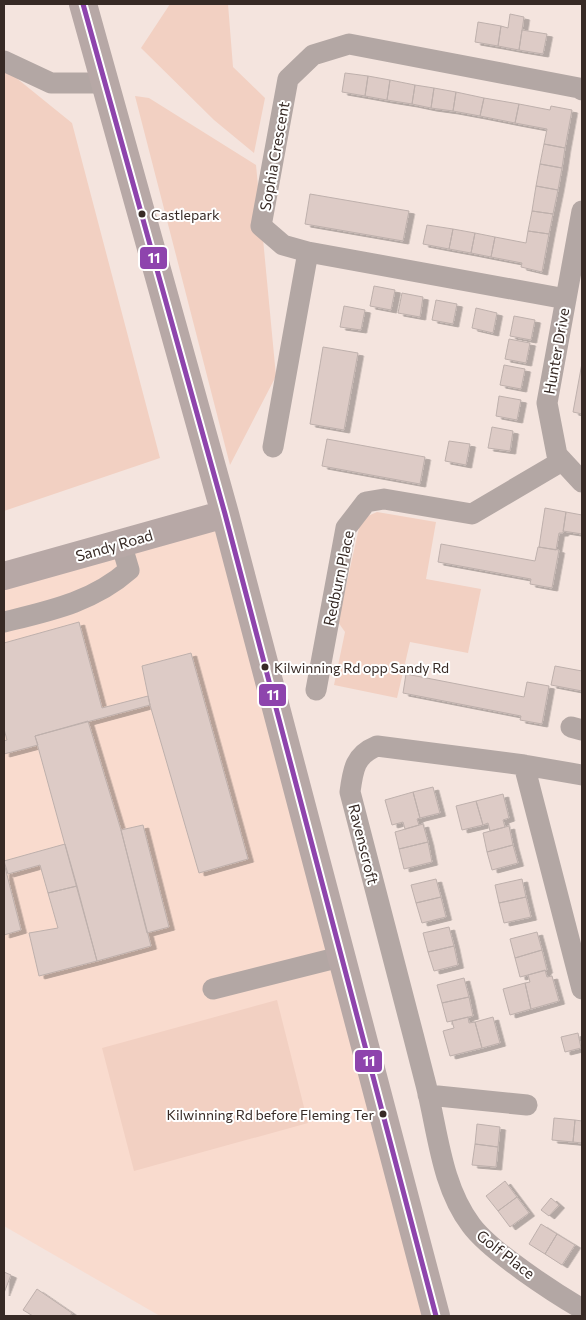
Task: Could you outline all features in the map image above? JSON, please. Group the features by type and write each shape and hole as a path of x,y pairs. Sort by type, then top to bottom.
{"main road":[{"path":"83,4 225,514 436,1316"},
{"name":"Sandy Road","path":"4,576 225,514"}],"street":[{"name":"Sophia Crescent","path":"566,299 282,246 262,226 288,79 314,55 349,44 582,90"},
{"path":"4,61 51,83 105,83"},
{"name":"Hunter Drive","path":"582,211 547,403 557,455 582,482"},
{"path":"273,447 308,252"},
{"name":"Redburn Place","path":"316,690 346,528 366,502 384,499 472,514 562,461"},
{"path":"4,622 68,607 120,578 129,570 121,543"},
{"name":"Ravenscroft","path":"428,1095 350,792 352,774 357,761 365,751 377,746 582,774"},
{"path":"524,765 582,989"},
{"path":"213,989 340,957"},
{"path":"428,1095 527,1105"},
{"name":"Golf Place","path":"428,1095 443,1160 453,1192 472,1227 493,1247 582,1309"}],"shaded area":[{"path":"170,4 228,4 233,67 265,98 254,153 214,120 141,48"},
{"path":"4,68 72,123 160,458 4,511"},
{"path":"135,96 149,98 256,165 276,376 230,465"},
{"path":"377,512 436,522 426,579 481,589 468,653 410,642 397,698 334,685 345,632 338,622 361,519"},
{"path":"225,514 437,1316 160,1316 4,1226 4,579"},
{"path":"277,1000 308,1123 134,1171 102,1048"}],"building":[{"path":"510,14 524,17 519,50 498,46 501,26 508,28"},
{"path":"478,22 501,26 498,46 475,42"},
{"path":"522,30 547,34 543,54 519,50"},
{"path":"345,73 368,76 365,96 342,92"},
{"path":"368,76 390,80 387,100 365,96"},
{"path":"390,80 415,85 412,104 387,100"},
{"path":"415,85 434,88 431,108 412,104"},
{"path":"434,88 456,92 453,111 431,108"},
{"path":"456,92 484,98 480,116 453,111"},
{"path":"484,98 519,104 515,123 480,116"},
{"path":"519,104 550,110 551,106 572,110 565,148 544,144 547,129 515,123"},
{"path":"544,144 565,148 562,168 540,164"},
{"path":"540,164 562,168 558,190 536,186"},
{"path":"536,186 558,190 553,214 532,211"},
{"path":"310,194 409,211 403,241 305,224"},
{"path":"532,211 553,214 549,234 528,231"},
{"path":"427,225 453,229 449,249 423,244"},
{"path":"453,229 475,233 471,253 449,249"},
{"path":"528,231 549,234 542,272 521,267 522,263 491,257 495,237 526,243"},
{"path":"475,233 495,237 491,257 471,253"},
{"path":"374,286 395,290 391,310 370,306"},
{"path":"402,293 423,297 420,317 398,313"},
{"path":"436,300 457,304 453,324 432,320"},
{"path":"344,306 365,310 361,330 340,327"},
{"path":"476,308 497,313 493,333 472,328"},
{"path":"514,316 535,320 531,340 510,336"},
{"path":"509,339 530,343 526,363 505,359"},
{"path":"323,347 358,353 344,430 310,424"},
{"path":"582,363 582,414 573,412"},
{"path":"504,365 525,369 521,389 500,385"},
{"path":"499,396 521,400 517,420 496,416"},
{"path":"492,427 513,431 510,451 488,448"},
{"path":"327,439 425,457 420,484 322,466"},
{"path":"449,441 470,444 466,465 445,461"},
{"path":"545,508 566,512 563,533 559,533 556,550 539,547"},
{"path":"566,512 582,515 582,534 563,531"},
{"path":"441,544 535,561 538,547 559,550 552,588 530,584 531,579 438,562"},
{"path":"79,622 102,708 148,696 150,705 35,736 38,745 4,754 4,741 7,740 4,729 4,643"},
{"path":"191,653 248,859 199,873 150,705 142,666"},
{"path":"555,666 582,671 582,691 551,685"},
{"path":"406,674 524,697 527,682 549,686 542,724 520,720 521,716 403,693"},
{"path":"88,721 121,830 151,946 97,961 35,736"},
{"path":"433,787 440,813 420,818 413,792"},
{"path":"413,792 420,818 417,819 419,825 405,829 403,822 392,825 385,800"},
{"path":"503,794 509,818 503,820 505,827 490,831 488,823 483,825 476,801"},
{"path":"476,801 483,825 462,830 456,806"},
{"path":"423,824 428,842 399,849 395,832"},
{"path":"143,825 169,927 147,933 121,830"},
{"path":"509,826 513,845 487,852 483,833"},
{"path":"428,842 432,862 404,869 399,849"},
{"path":"65,844 77,886 48,893 40,865 8,874 4,861"},
{"path":"513,845 518,863 492,870 487,852"},
{"path":"4,863 21,930 4,935"},
{"path":"436,879 441,897 416,903 411,885"},
{"path":"522,879 526,897 499,903 495,885"},
{"path":"77,886 97,961 39,976 29,933 58,928 48,893"},
{"path":"441,897 446,917 422,923 416,903"},
{"path":"526,897 531,917 504,923 499,903"},
{"path":"449,927 454,946 428,952 423,933"},
{"path":"537,932 542,950 515,958 510,939"},
{"path":"454,946 458,965 434,971 428,952"},
{"path":"542,950 547,970 520,977 515,958"},
{"path":"545,970 547,977 552,976 559,1001 531,1009 525,983 530,982 528,975"},
{"path":"464,978 469,997 442,1003 437,985"},
{"path":"525,983 531,1009 510,1015 503,989"},
{"path":"469,997 473,1016 447,1022 442,1003"},
{"path":"468,1017 469,1023 475,1022 482,1048 450,1056 443,1031 454,1028 452,1021"},
{"path":"493,1017 500,1043 482,1048 475,1022"},
{"path":"578,1033 581,1048 565,1052 561,1037"},
{"path":"554,1118 575,1120 573,1142 552,1140"},
{"path":"575,1120 582,1121 582,1143 573,1142"},
{"path":"477,1124 500,1127 498,1147 475,1144"},
{"path":"475,1144 498,1147 496,1167 472,1165"},
{"path":"505,1181 517,1197 498,1211 486,1196"},
{"path":"517,1197 529,1213 510,1227 498,1211"},
{"path":"551,1198 559,1205 549,1216 541,1210"},
{"path":"541,1224 557,1234 545,1254 529,1244"},
{"path":"557,1234 575,1245 562,1265 545,1254"},
{"path":"4,1272 11,1275 4,1293"},
{"path":"37,1289 72,1313 70,1316 33,1316 23,1310"}],"transit line":[{"name":"11","path":"83,4 225,514 436,1316"}],"place":[{"name":"Castlepark","path":"142,214"},
{"name":"Kilwinning Rd opp Sandy Rd","path":"265,667"},
{"name":"Kilwinning Rd before Fleming Ter","path":"383,1114"}]}
